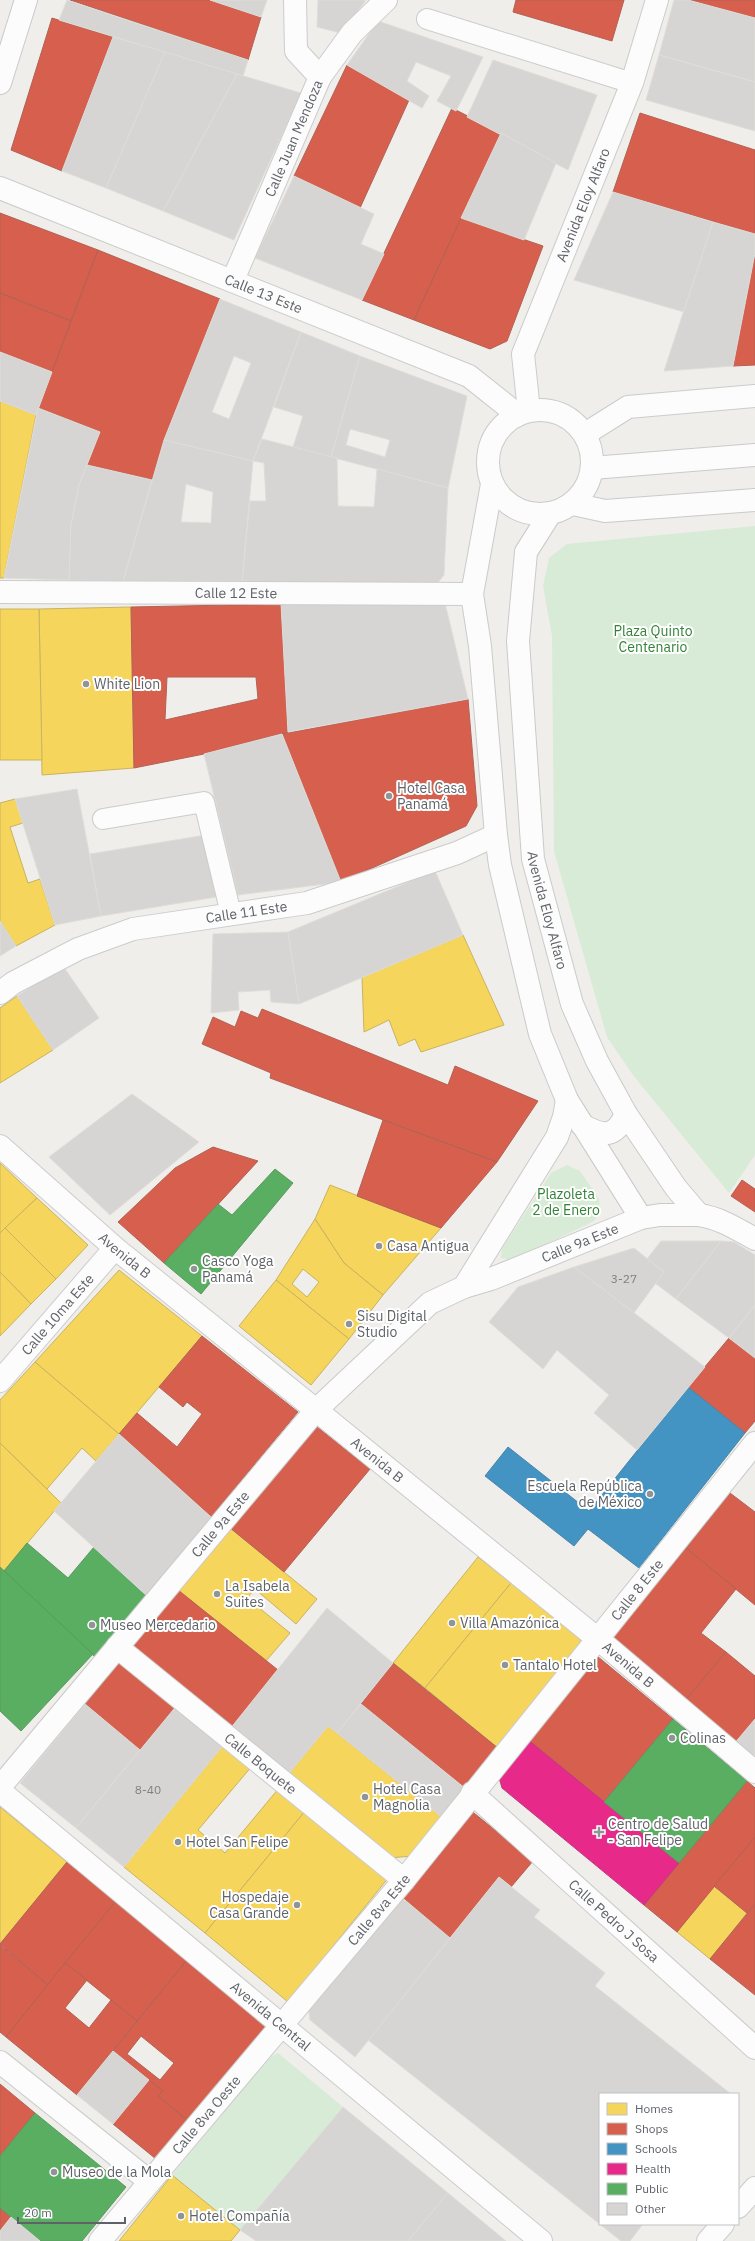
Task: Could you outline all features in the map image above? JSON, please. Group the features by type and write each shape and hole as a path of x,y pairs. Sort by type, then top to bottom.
{"street":[{"path":"0,83 26,0"},
{"name":"Calle Juan Mendoza","path":"233,280 320,77 296,51 295,0"},
{"path":"320,77 352,33 386,0"},
{"name":"Avenida Eloy Alfaro","path":"523,413 523,354 632,83 657,0"},
{"name":"Calle 13 Este","path":"0,188 233,280 469,376 523,413"},
{"path":"585,434 628,408 755,396"},
{"path":"492,484 502,498 516,509 533,515 550,514 563,510 573,504 586,488 592,468 592,451 585,434 576,424 565,416 547,410 523,413 501,427 491,444 488,464 492,484 472,594 480,646 496,835 500,865 540,1034 567,1100 641,1218"},
{"path":"592,468 755,455"},
{"path":"573,504 605,511 755,500"},
{"name":"Avenida Eloy Alfaro","path":"550,514 526,552 518,641 533,858 572,1004 597,1061 626,1114 672,1182 699,1215"},
{"name":"Calle 12 Este","path":"0,592 472,594"},
{"name":"Calle 11 Este","path":"0,993 13,983 78,949 132,930 307,903 458,853 496,835"},
{"path":"464,1287 556,1137 564,1117 567,1100"},
{"path":"582,1125 602,1134 613,1132 622,1124 626,1114"},
{"name":"Avenida B","path":"0,1146 115,1248 598,1639 755,1772"},
{"name":"Calle 9a Este","path":"0,1787 316,1410 430,1303 464,1287 492,1279 641,1218 660,1215 699,1215"},
{"path":"699,1215 711,1217 755,1239"},
{"name":"Calle 10ma Este","path":"0,1381 115,1248"},
{"name":"Calle 8 Este","path":"472,1793 755,1443"},
{"name":"Calle Boquete","path":"117,1647 404,1880"},
{"name":"Avenida Central","path":"0,1791 541,2241"},
{"name":"Calle 8va Este","path":"281,2024 404,1880 472,1793"},
{"name":"Calle Pedro J Sosa","path":"472,1793 755,2048"},
{"name":"Calle 8va Oeste","path":"100,2241 281,2024"},
{"path":"0,2062 149,2181"},
{"path":"739,2206 755,2188"},
{"path":"708,2241 722,2225"}],"lane":[{"path":"427,19 632,83"},
{"path":"103,819 204,802 231,914"}],"green space":[{"name":"Plaza Quinto Centenario","path":"755,526 755,1155 729,1193 633,1075 607,1037 554,851 552,636 543,586 549,558 567,544"},
{"name":"Plazoleta 2 de Enero","path":"567,1165 580,1171 599,1199 600,1210 594,1221 513,1260 501,1258 502,1249 551,1173"},
{"path":"278,2053 343,2107 240,2230 172,2175 269,2058"}],"building: Homes":[{"path":"0,401 36,415 4,578 0,578"},
{"name":"White Lion","path":"131,607 134,768 42,775 39,609"},
{"path":"0,609 39,609 42,760 0,760"},
{"path":"15,799 23,823 10,827 28,883 40,879 55,925 16,946 0,921 0,803"},
{"path":"463,935 504,1025 421,1052 415,1039 399,1046 389,1020 364,1032 362,977"},
{"path":"17,996 53,1050 0,1083 0,1008"},
{"path":"0,1163 37,1198 0,1233"},
{"name":"Casa Antigua","path":"330,1185 441,1228 383,1295 344,1263 315,1219"},
{"path":"37,1198 88,1245 56,1279 5,1228"},
{"path":"315,1219 344,1263 383,1295 349,1339 276,1280","holes":["303,1269 319,1282 307,1297 292,1284"]},
{"path":"5,1228 56,1279 31,1304 0,1272 0,1233"},
{"path":"119,1270 202,1336 119,1434 35,1362"},
{"path":"0,1272 31,1304 0,1336"},
{"path":"276,1280 349,1339 311,1385 239,1326"},
{"path":"35,1362 119,1434 96,1461 82,1448 47,1489 0,1443 0,1400"},
{"path":"0,1443 61,1503 4,1571 0,1567"},
{"name":"La Isabela Suites","path":"229,1527 317,1599 296,1624 255,1589 247,1598 290,1633 266,1661 178,1590"},
{"name":"Villa Amazónica","path":"478,1557 511,1583 425,1688 393,1663"},
{"name":"Tantalo Hotel","path":"511,1583 584,1642 499,1749 425,1688"},
{"name":"Hotel Casa Magnolia","path":"328,1726 443,1818 413,1856 389,1858 287,1776"},
{"name":"Hotel San Felipe","path":"225,1743 252,1766 198,1830 225,1853 279,1788 306,1810 205,1933 124,1867"},
{"path":"0,1807 67,1862 0,1944"},
{"name":"Hospedaje Casa Grande","path":"306,1810 389,1877 288,2002 205,1933"},
{"path":"714,1886 747,1913 710,1959 677,1932"},
{"name":"Hotel Compañía","path":"172,2175 240,2230 231,2241 119,2241"}],"building: Shops":[{"path":"70,0 210,0 261,17 248,60"},
{"path":"516,0 624,0 612,41 513,12"},
{"path":"688,0 755,0 755,18"},
{"path":"52,18 113,37 62,171 11,150"},
{"path":"347,65 409,100 360,208 294,176"},
{"path":"452,108 501,133 414,320 362,300"},
{"path":"640,113 755,150 755,234 613,192"},
{"path":"0,213 98,250 71,321 0,293"},
{"path":"461,218 543,246 507,341 490,349 414,320"},
{"path":"98,250 220,299 164,440 152,480 87,465 100,432 38,408"},
{"path":"755,253 755,365 733,366"},
{"path":"0,293 71,321 52,372 0,352"},
{"path":"281,604 288,732 204,754 134,768 131,607","holes":["167,677 256,677 258,699 165,720"]},
{"path":"468,699 477,806 466,826 341,882 282,734"},
{"path":"262,1009 448,1085 455,1066 538,1101 497,1162 270,1078 271,1073 202,1044 213,1017 235,1027 241,1011 258,1018"},
{"path":"383,1120 497,1162 441,1228 357,1196"},
{"path":"213,1147 258,1161 164,1263 118,1222 175,1168"},
{"path":"742,1180 755,1189 755,1212 731,1196"},
{"path":"202,1336 298,1412 211,1517 119,1434 137,1413 177,1447 202,1414 187,1402 183,1407 159,1387"},
{"path":"729,1338 755,1358 755,1421 745,1433 688,1387"},
{"path":"312,1423 370,1469 284,1572 229,1527"},
{"path":"730,1493 755,1512 755,1605 686,1548"},
{"path":"686,1548 736,1589 701,1633 726,1652 684,1702 610,1640"},
{"path":"178,1590 278,1670 230,1729 130,1648"},
{"path":"726,1652 755,1676 755,1719 734,1744 684,1702"},
{"path":"597,1656 673,1719 604,1802 527,1739"},
{"path":"122,1659 178,1704 140,1750 85,1704"},
{"path":"393,1663 499,1749 466,1789 361,1704"},
{"path":"747,1781 755,1788 755,1837 677,1932 644,1905"},
{"path":"469,1809 533,1861 511,1887 499,1877 450,1938 399,1895"},
{"path":"755,1837 755,1904 747,1913 714,1886"},
{"path":"67,1862 116,1901 48,1985 0,1944"},
{"path":"116,1901 187,1960 137,2021 65,1963"},
{"path":"755,1904 755,1995 710,1959"},
{"path":"0,1945 48,1985 6,2037 0,2032"},
{"path":"187,1960 267,2025 188,2121 158,2096 163,2091 113,2051","holes":["141,2036 174,2063 160,2080 127,2054"]},
{"path":"65,1963 87,1980 65,2008 89,2028 111,2000 137,2021 77,2095 6,2037"},
{"path":"149,2080 163,2091 158,2096 188,2121 156,2159 113,2124"},
{"path":"0,2084 35,2113 0,2156"},
{"path":"0,2208 11,2217 0,2231"}],"building: Schools":[{"name":"Escuela República de México","path":"688,1387 745,1433 639,1568 588,1529 574,1546 485,1476 508,1447 589,1511"}],"building: Health":[{"name":"Centro de Salud - San Felipe","path":"527,1739 679,1863 644,1905 502,1788 498,1774"}],"building: Public":[{"path":"275,1169 293,1183 201,1294 164,1263 218,1204 232,1215"},
{"name":"Museo Mercedario","path":"27,1543 68,1578 94,1547 147,1596 95,1657 4,1571"},
{"path":"0,1567 93,1654 21,1731 0,1711"},
{"path":"673,1719 747,1781 679,1863 604,1802"},
{"name":"Museo de la Mola","path":"35,2113 126,2187 82,2241 40,2241 0,2208 0,2156"}],"building: Other":[{"path":"67,0 248,60 243,76 59,20"},
{"path":"210,0 267,0 261,17"},
{"path":"318,0 366,0 341,33 317,27"},
{"path":"674,0 688,0 755,18 755,82 659,55"},
{"path":"378,21 483,57 456,111 437,101 451,76 416,62 407,81 429,96 422,108 347,65"},
{"path":"113,37 165,52 106,188 62,171"},
{"path":"165,52 237,74 163,211 106,188"},
{"path":"659,55 755,82 755,131 646,100"},
{"path":"493,60 597,95 568,170 467,117"},
{"path":"237,74 301,93 234,240 163,211"},
{"path":"501,133 556,163 524,240 461,218"},
{"path":"294,176 374,214 361,244 384,254 362,300 255,258"},
{"path":"613,192 713,222 684,312 574,280"},
{"path":"713,222 755,234 755,253 733,366 664,371"},
{"path":"220,299 301,332 253,461 164,440","holes":["234,356 251,363 229,419 212,412"]},
{"path":"301,332 360,356 331,457 293,447 303,416 274,407"},
{"path":"0,352 52,372 36,415 0,401"},
{"path":"360,356 467,396 448,488 331,457","holes":["350,429 390,440 385,457 346,445"]},
{"path":"38,408 100,432 79,485 71,525 69,580 4,578"},
{"path":"262,439 337,458 338,506 374,507 377,469 448,488 444,575 436,585 242,581 250,501 266,501 264,463 253,461"},
{"path":"164,440 253,461 242,581 123,581","holes":["186,484 213,492 211,523 181,522"]},
{"path":"87,465 152,480 123,581 69,580 71,525 79,485"},
{"path":"445,603 468,699 288,732 281,604"},
{"path":"282,734 341,882 238,895 204,754"},
{"path":"77,789 101,916 55,925 15,799"},
{"path":"206,835 216,897 101,916 90,854"},
{"path":"435,871 463,935 299,1004 288,932"},
{"path":"0,921 16,946 0,956"},
{"path":"288,932 299,1004 271,1002 270,990 238,992 239,1010 211,1013 213,934"},
{"path":"63,966 99,1018 53,1050 17,996"},
{"path":"132,1094 199,1142 110,1215 49,1157"},
{"path":"661,1241 721,1241 676,1299 655,1283 664,1272 647,1259"},
{"path":"721,1241 734,1242 755,1255 755,1305 729,1338 676,1299"},
{"path":"634,1248 664,1272 633,1314 574,1267"},
{"path":"574,1267 705,1367 637,1450 594,1413 609,1395 557,1350 543,1369 489,1322 518,1287"},
{"path":"755,1305 755,1358 729,1338"},
{"path":"119,1434 211,1517 147,1596 54,1511"},
{"path":"327,1608 393,1663 337,1733 328,1726 287,1776 230,1729"},
{"path":"85,1704 140,1750 76,1828 20,1783"},
{"path":"178,1704 225,1743 124,1867 76,1828"},
{"path":"361,1704 466,1789 443,1818 337,1733"},
{"path":"755,1719 755,1761 734,1744"},
{"path":"499,1877 540,1910 534,1917 605,1973 595,1986 730,2093 599,2093 599,2224 368,2040"},
{"path":"399,1895 450,1938 355,2057 310,2020 308,2005"},
{"path":"113,2051 149,2080 113,2124 77,2095"},
{"path":"343,2107 448,2193 408,2241 256,2241 240,2230"},
{"path":"448,2193 506,2241 408,2241"},
{"path":"11,2217 40,2241 0,2241 0,2231"},
{"path":"601,2225 642,2225 630,2241 621,2241"}],"place":[{"name":"White Lion","path":"86,684"},
{"name":"Hotel Casa Panamá","path":"389,796"},
{"name":"Casa Antigua","path":"379,1246"},
{"name":"Casco Yoga Panamá","path":"194,1269"},
{"name":"Sisu Digital Studio","path":"349,1324"},
{"name":"Escuela República de México","path":"650,1494"},
{"name":"La Isabela Suites","path":"217,1594"},
{"name":"Villa Amazónica","path":"452,1623"},
{"name":"Museo Mercedario","path":"92,1625"},
{"name":"Tantalo Hotel","path":"505,1665"},
{"name":"Colinas","path":"672,1738"},
{"name":"Hotel Casa Magnolia","path":"365,1797"},
{"name":"Centro de Salud - San Felipe","path":"599,1832"},
{"name":"Hotel San Felipe","path":"178,1842"},
{"name":"Hospedaje Casa Grande","path":"297,1905"},
{"name":"Museo de la Mola","path":"54,2172"},
{"name":"Hotel Compañía","path":"181,2216"}]}
